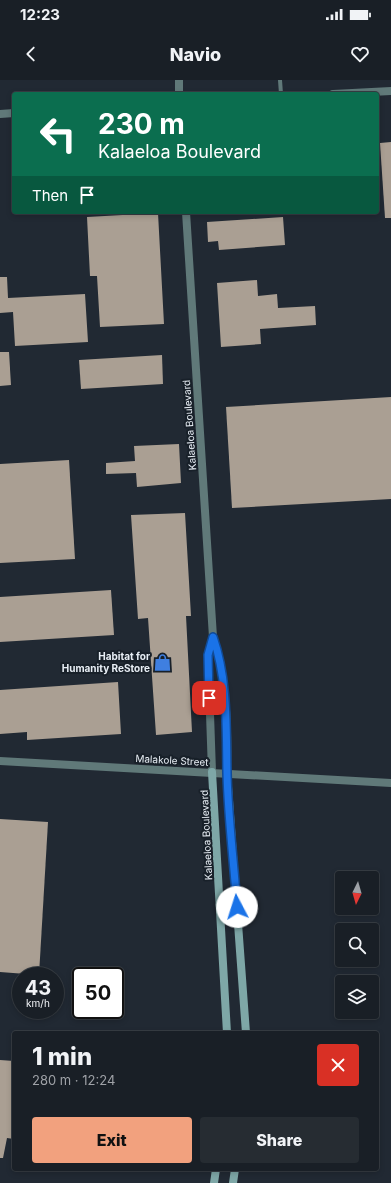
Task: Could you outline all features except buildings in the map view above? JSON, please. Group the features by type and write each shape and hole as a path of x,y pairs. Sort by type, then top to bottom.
{"main road":[{"name":"Kalaeloa Boulevard","path":"212,772 227,1031"},
{"name":"Kalaeloa Boulevard","path":"227,773 246,1031"},
{"path":"214,1183 216,1171"},
{"path":"233,1183 235,1171"}],"street":[{"path":"179,80 179,92"},
{"path":"371,92 391,91"},
{"path":"0,114 12,113"},
{"name":"Kalaeloa Boulevard","path":"186,214 213,637 221,661 227,743 227,773"},
{"name":"Kalaeloa Boulevard","path":"212,772 208,655 213,637"},
{"name":"Malakole Street","path":"0,760 391,783"}],"lane":[{"path":"280,80 281,92"}],"place":[{"name":"Habitat for Humanity ReStore","path":"163,662"}],"route":[{"path":"209,698 208,655 213,637 221,661 227,743 227,773 237,907"}]}
